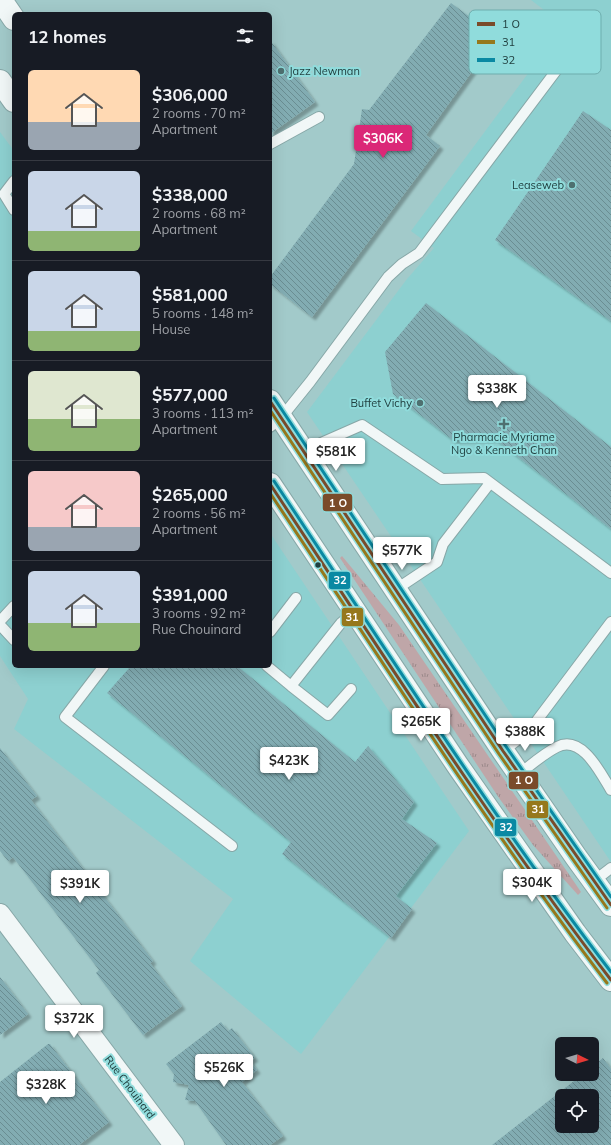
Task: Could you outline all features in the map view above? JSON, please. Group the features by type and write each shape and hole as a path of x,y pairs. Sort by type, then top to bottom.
{"main road":[{"path":"1,0 12,16"},
{"path":"0,81 12,98"},
{"path":"274,415 304,454 519,774 611,905"},
{"path":"272,487 518,853 585,947 611,980"}],"street":[{"name":"Rue Chouinard","path":"0,914 174,1145"}],"lane":[{"path":"274,415 310,382 388,278 402,264 419,253 554,74"},
{"path":"272,143 319,116"},
{"path":"12,184 2,197 12,208"},
{"path":"304,454 321,443 362,425 442,479 484,478 611,573"},
{"path":"395,590 437,562 443,544 490,483"},
{"path":"272,629 296,598"},
{"path":"0,621 12,608"},
{"path":"291,686 341,623 355,611"},
{"path":"503,750 529,731 611,622"},
{"path":"0,625 12,638"},
{"path":"102,668 65,717 232,846"},
{"path":"269,668 328,715 351,689"},
{"path":"519,774 558,746 570,744 589,755 611,790"},
{"path":"594,881 611,868"}],"shaded area":[{"path":"531,0 611,0 611,862 307,412 407,279 434,248 411,231 528,74 601,74 601,10 544,10"},
{"path":"0,132 12,148 12,668 272,668 272,536 469,831 301,1054 190,961 233,899 14,729 28,699 0,656"}],"green space":[{"path":"342,556 399,625 581,892 578,895 533,845 499,798 340,558"}],"building":[{"path":"451,3 469,16 470,74 426,135 440,146 312,317 272,286 272,274 354,164 362,109 369,110"},
{"name":"Jazz Newman","path":"272,43 315,102 272,133"},
{"name":"Leaseweb","path":"583,111 611,130 611,321 495,240"},
{"path":"426,303 611,447 611,529 495,439 453,440 393,394 385,352"},
{"path":"129,668 239,668 355,762 368,746 414,802 402,819 437,843 396,896 412,909 391,938 282,854 291,842 107,693"},
{"path":"0,748 37,796 31,800 153,961 150,963 182,1006 143,1035 96,973 99,970 13,857 8,861 0,851"},
{"path":"0,977 28,1014 0,1035"},
{"path":"221,1022 228,1031 232,1028 255,1058 250,1061 257,1070 242,1082 283,1136 270,1145 226,1145 195,1101 185,1100 189,1085 173,1082 174,1074 166,1064"},
{"path":"48,1044 50,1044 109,1122 79,1145 0,1145 0,1082"},
{"path":"603,1058 611,1069 611,1145 492,1145 555,1096 555,1133 599,1133 599,1089 564,1089 574,1081 599,1081 599,1061"}],"transit line":[{"name":"32","path":"274,398 507,748 611,897"},
{"path":"272,404 503,751 611,905"},
{"name":"31","path":"272,413 499,754 607,908"},
{"name":"32","path":"274,481 480,791 566,912 611,972"},
{"path":"272,487 436,735 522,859 611,980"},
{"name":"31","path":"272,496 393,679 477,802 519,863 607,983"}],"place":[{"name":"Jazz Newman","path":"281,71"},
{"name":"Leaseweb","path":"572,185"},
{"name":"Buffet Vichy","path":"420,403"},
{"name":"Pharmacie Myriame Ngo & Kenneth Chan","path":"504,424"}]}
